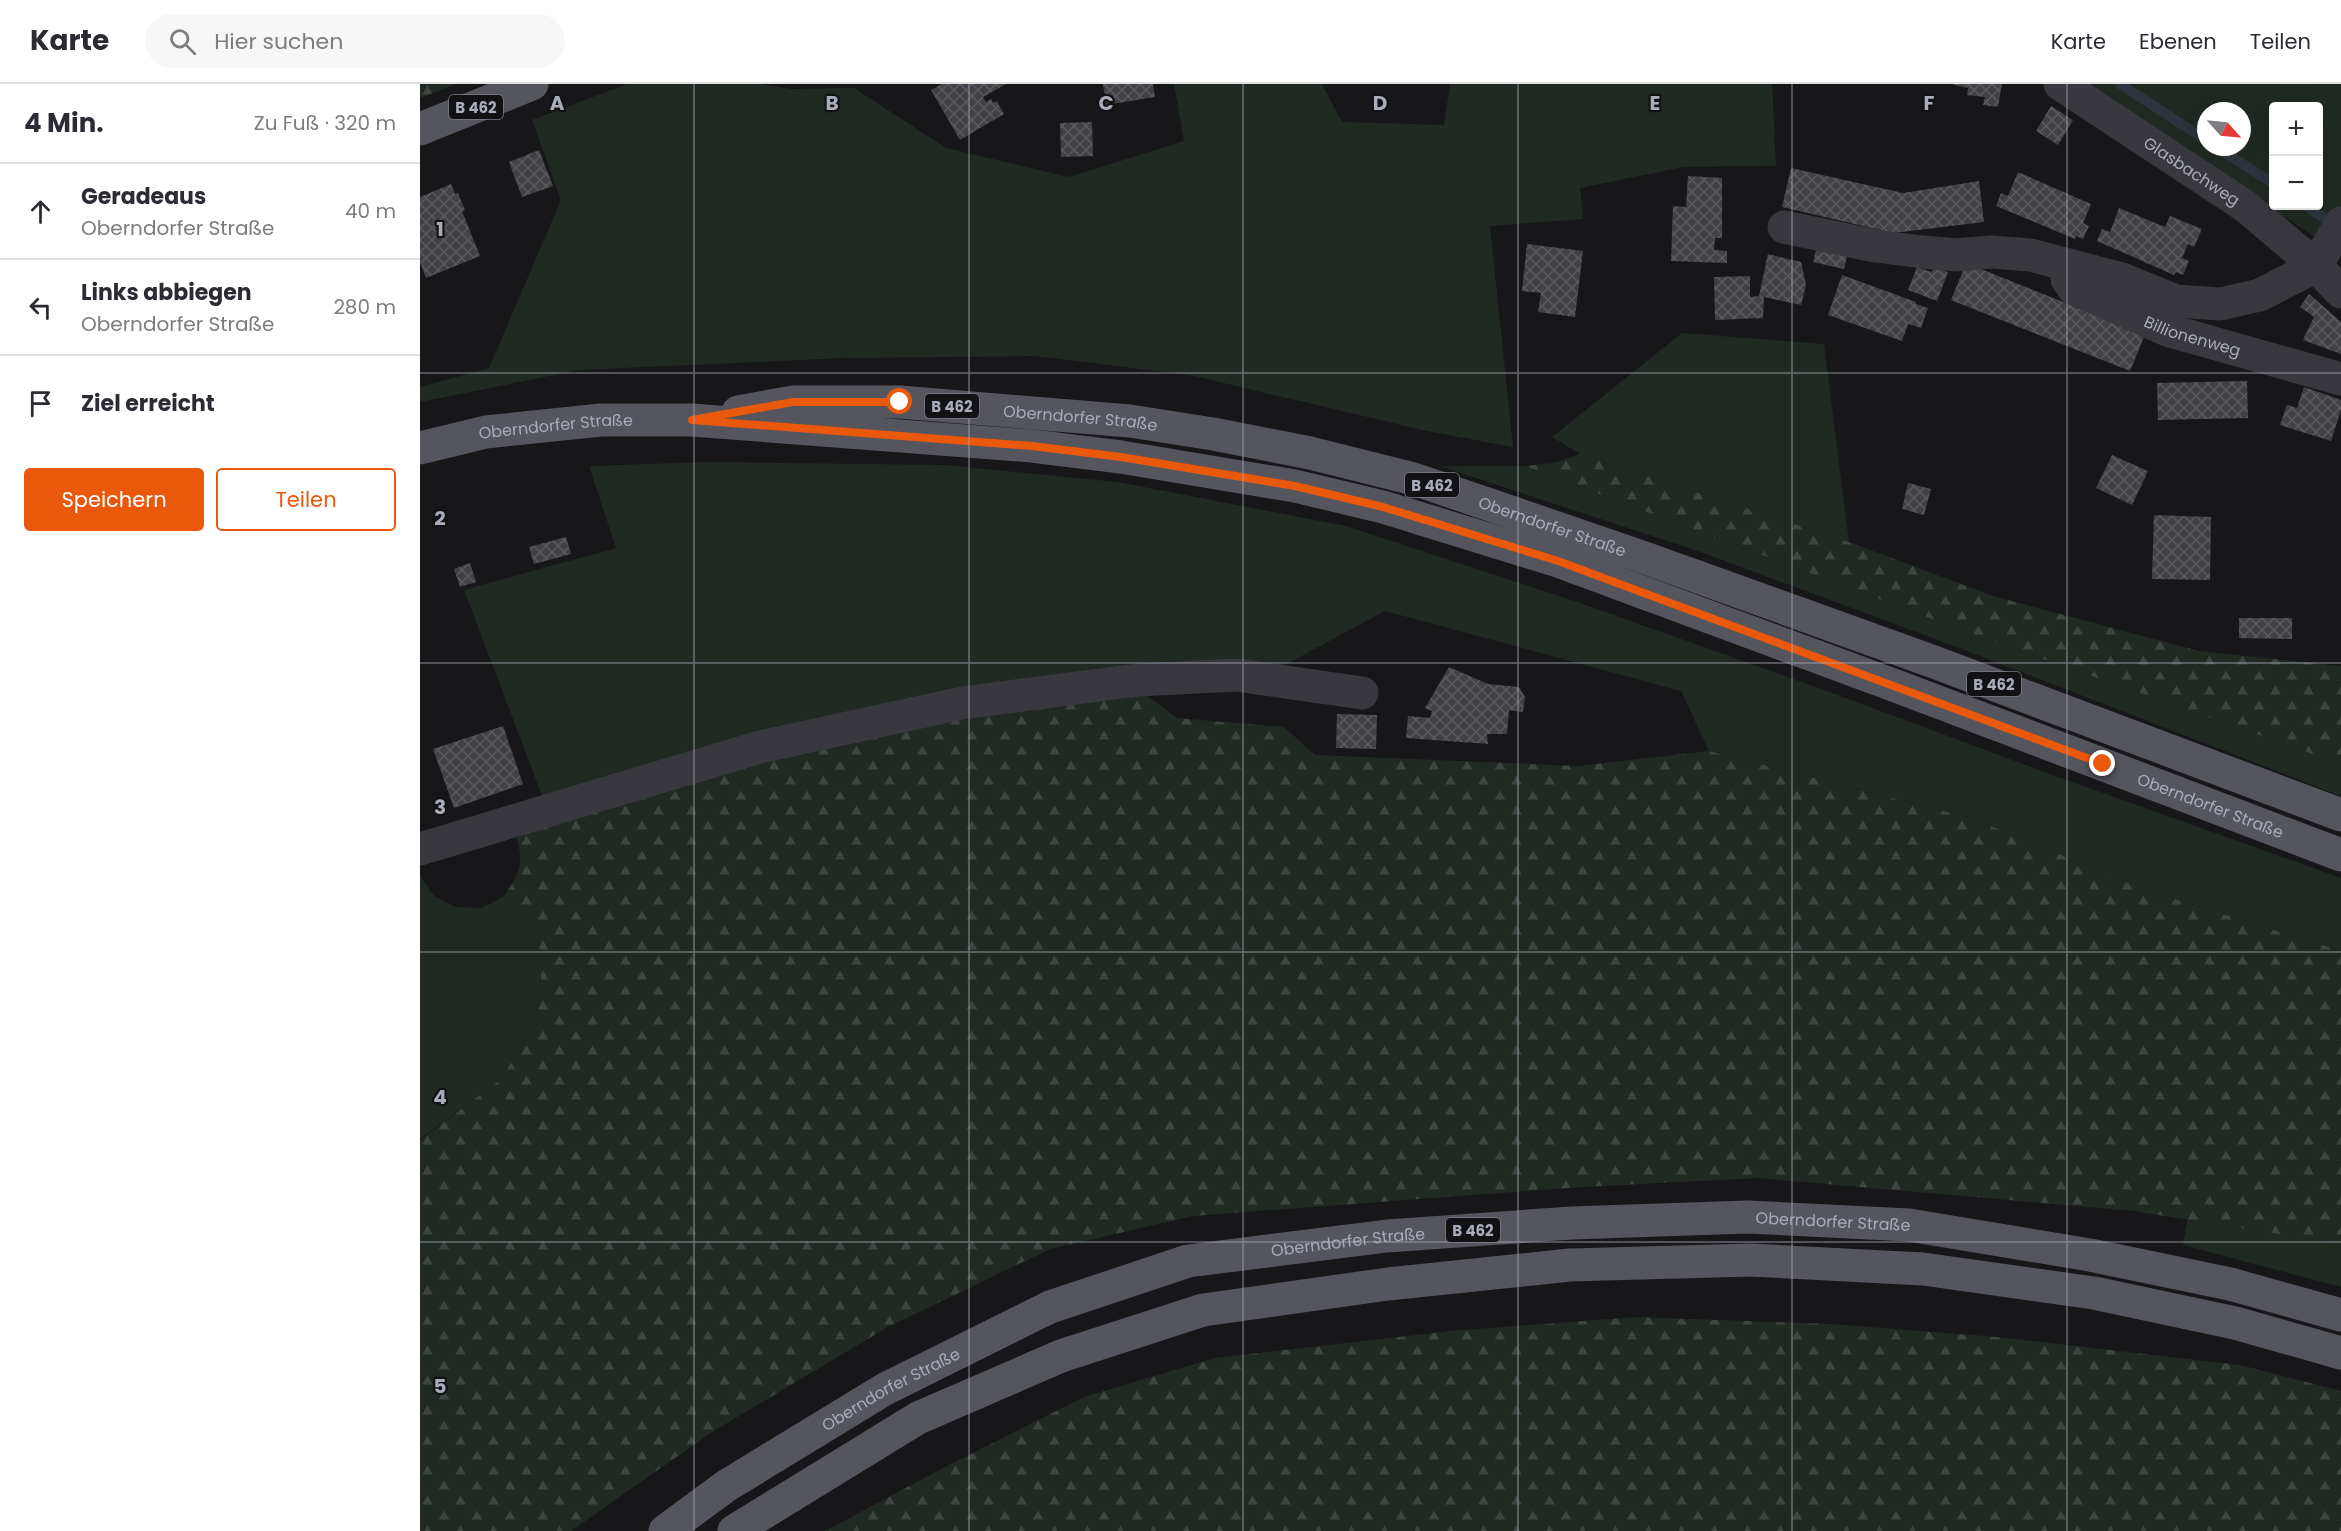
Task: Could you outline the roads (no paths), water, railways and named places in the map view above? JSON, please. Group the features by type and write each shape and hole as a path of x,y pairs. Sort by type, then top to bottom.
{"main road":[{"name":"B 462","path":"420,129 532,84"},
{"name":"Oberndorfer Straße","path":"692,420 793,402 900,402 1130,422 1213,434 1310,453 1414,479 1634,555 1934,662 2341,814"},
{"name":"Oberndorfer Straße","path":"420,448 486,432 601,420 692,420 1032,446 1110,456 1295,486 1383,507 1569,565 1918,694 2341,855"},
{"name":"Oberndorfer Straße","path":"665,1531 726,1486 885,1389 1050,1307 1188,1261 1387,1236 1571,1223 1748,1217 1909,1225 2090,1255 2230,1284 2341,1315"},
{"path":"734,1531 918,1418 1060,1356 1203,1310 1389,1284 1581,1265 1751,1260 1923,1269 2094,1293 2235,1323 2341,1353"}],"street":[{"name":"Glasbachweg","path":"2060,84 2245,206 2316,266 2341,292"},
{"path":"2316,266 2341,223"},
{"name":"Billionenweg","path":"1784,227 1875,246 1956,255 1991,252 2030,255 2122,279 2176,301 2220,304 2260,295 2316,266"},
{"name":"Billionenweg","path":"2068,265 2067,279 2073,288 2167,330 2341,379"},
{"path":"420,849 760,747 962,703 1138,680 1237,675 1362,693"}],"waterway":[{"path":"2120,84 2197,134"},
{"path":"2230,156 2269,181"},
{"path":"2312,210 2329,221"}]}
